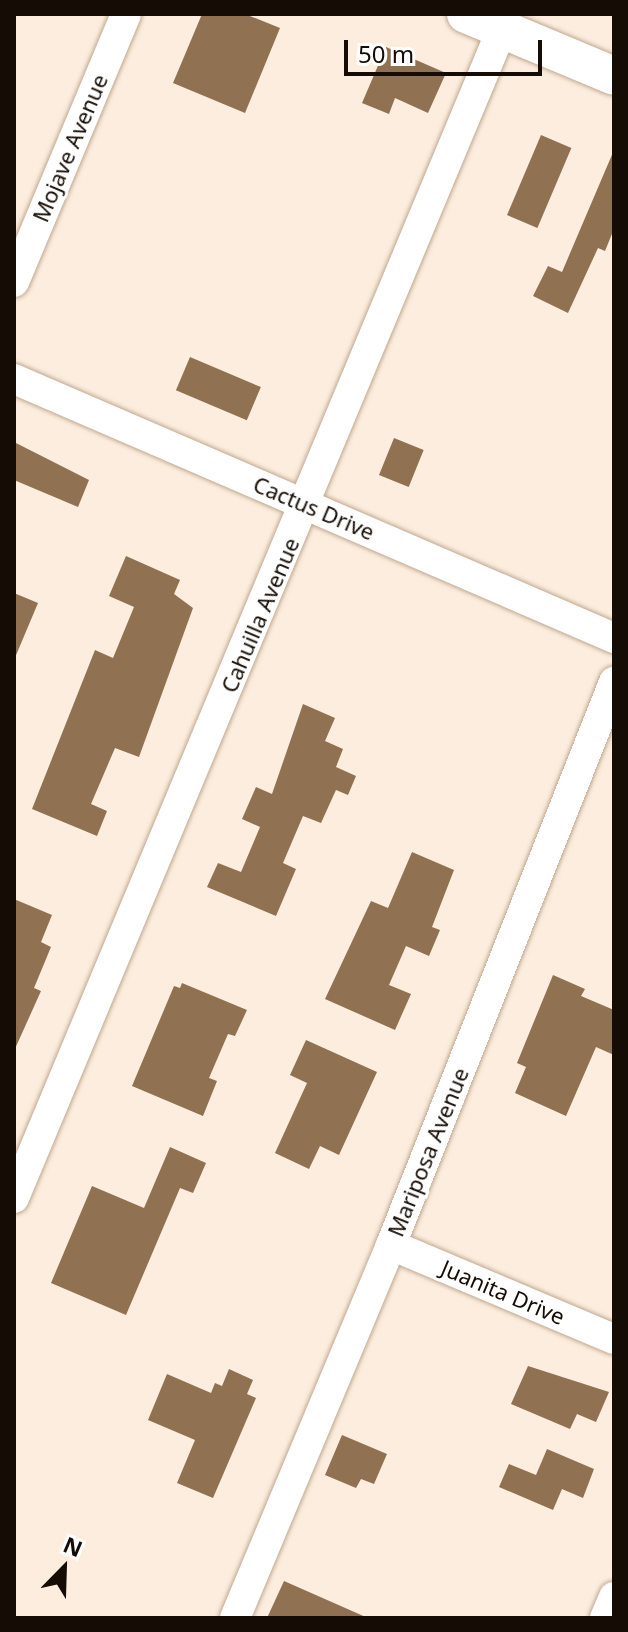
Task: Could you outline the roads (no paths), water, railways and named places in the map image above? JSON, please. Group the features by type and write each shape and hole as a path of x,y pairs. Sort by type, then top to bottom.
{"main road":[{"path":"466,14 614,76"}],"street":[{"name":"Mojave Avenue","path":"14,282 126,14"},
{"name":"Cahuilla Avenue","path":"14,1198 502,29"},
{"name":"Cactus Drive","path":"14,379 614,638"},
{"name":"Mariposa Avenue","path":"235,1618 391,1245 614,682"},
{"name":"Juanita Drive","path":"391,1245 614,1339"},
{"path":"605,1618 614,1597"}]}
